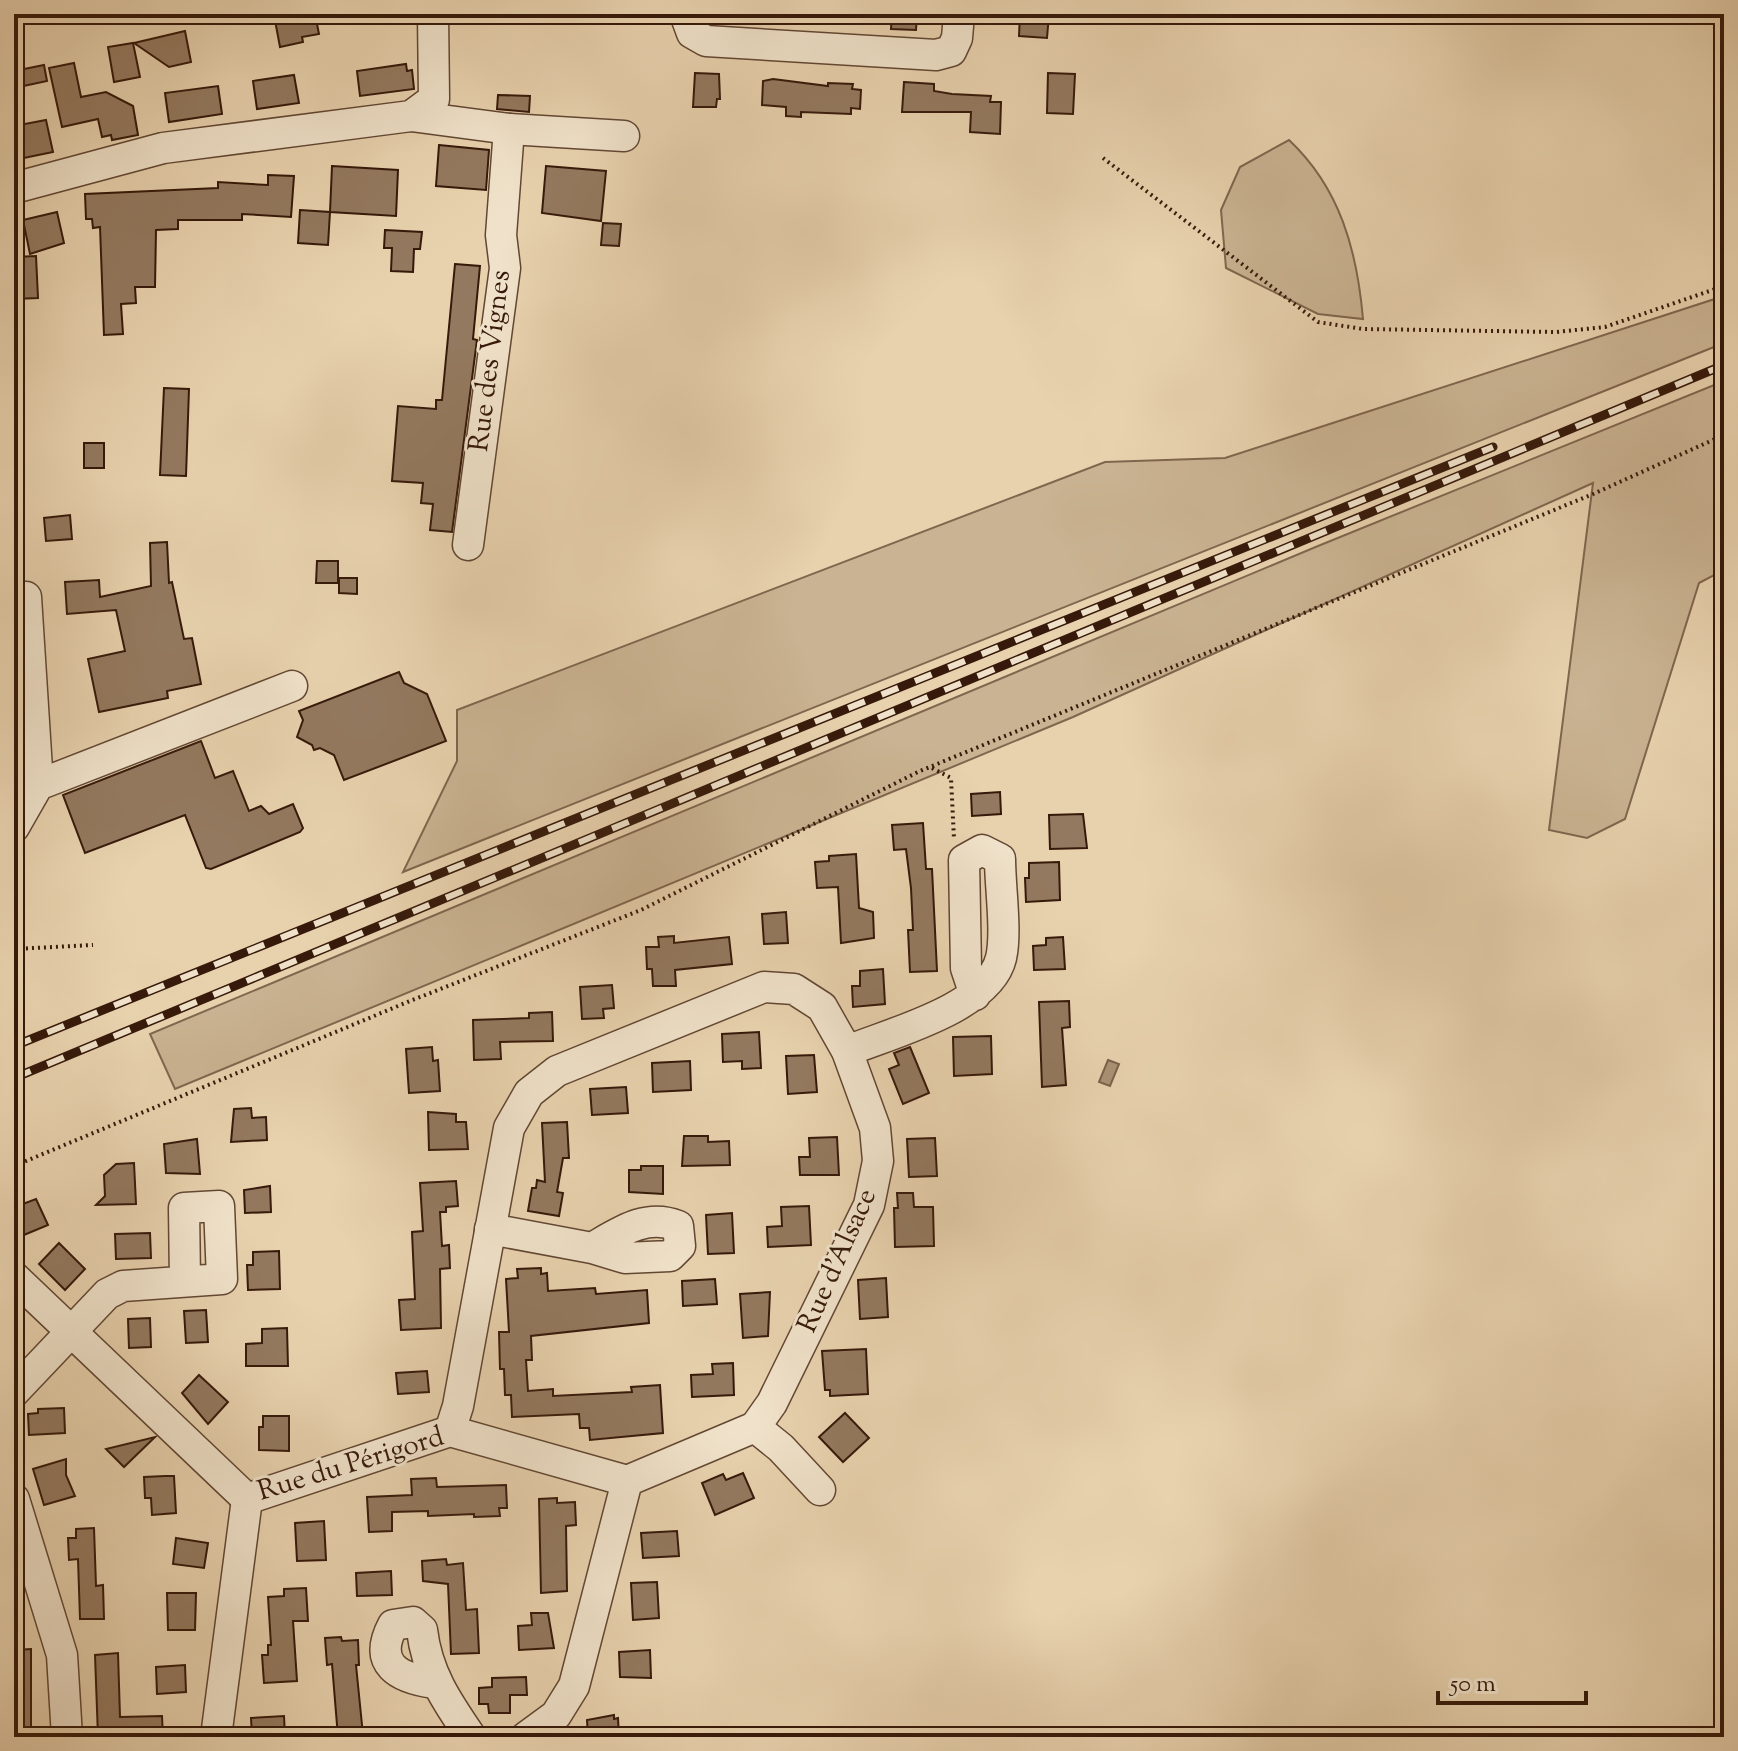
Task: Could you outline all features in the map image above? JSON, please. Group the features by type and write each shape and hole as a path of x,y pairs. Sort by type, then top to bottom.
{"street":[{"path":"411,116 434,99 433,14"},
{"path":"685,14 692,33 706,41 936,55 951,51 957,38 959,14"},
{"path":"14,188 163,148 411,116 509,129 624,136"},
{"name":"Rue des Vignes","path":"468,545 505,268 501,235 509,129"},
{"path":"14,597 26,597 38,785 14,827"},
{"path":"38,785 292,686"},
{"path":"847,1051 942,1012 975,995 994,977 1002,956 1000,859 982,850 964,860"},
{"name":"Rue d'Alsace","path":"450,1431 458,1406 509,1128 529,1093 557,1071 764,987 794,989 822,1007 847,1051 875,1128 878,1161 869,1205 772,1403 755,1427"},
{"path":"490,1229 592,1248"},
{"name":"Rue du Périgord","path":"14,1277 247,1499 450,1431 627,1481"},
{"path":"14,1392 107,1294 123,1286 185,1281"},
{"path":"526,1737 556,1715 574,1686 627,1481 755,1427 781,1448 820,1490"},
{"path":"14,1499 20,1542 62,1655 67,1737"},
{"path":"216,1737 247,1499"},
{"path":"434,1683 471,1737"}],"path":[{"path":"1716,14 1724,21"},
{"path":"1103,158 1318,322 1363,329 1556,332 1605,327 1724,286"},
{"path":"14,1166 410,1001 641,910 930,767 1593,494 1724,435"},
{"path":"930,767 951,778 954,841 964,860"},
{"path":"14,949 93,945"}],"shaded area":[{"path":"1289,140 1321,179 1343,222 1356,269 1363,319 1318,314 1226,268 1221,210 1240,167"},
{"path":"1724,296 1724,343 403,872 457,761 457,710 1105,462 1225,458"},
{"path":"1724,381 1724,570 1699,583 1625,819 1587,838 1549,830 1593,483 1073,717 175,1089 150,1034 1318,546"},
{"path":"1108,1060 1119,1064 1110,1086 1099,1082"}],"building":[{"path":"315,14 319,34 302,37 303,42 280,47 274,15"},
{"path":"892,14 917,14 916,30 891,29"},
{"path":"1020,14 1049,14 1047,38 1019,36"},
{"path":"185,31 191,62 169,67 134,43"},
{"path":"133,43 140,77 114,82 108,47"},
{"path":"74,63 81,97 106,92 133,106 138,135 112,140 111,135 102,137 98,119 62,127 49,68"},
{"path":"406,64 407,71 412,70 414,89 360,96 357,71"},
{"path":"44,65 47,81 14,88 14,71"},
{"path":"695,73 719,74 720,99 717,99 716,107 693,107"},
{"path":"1048,73 1075,74 1073,114 1047,113"},
{"path":"294,75 299,103 257,109 253,81"},
{"path":"773,79 828,86 828,83 853,84 852,89 861,90 860,109 851,108 851,114 801,112 801,117 786,116 786,107 762,105 763,81"},
{"path":"904,82 934,84 934,91 952,94 991,96 990,102 1001,102 1000,134 970,132 971,112 902,112"},
{"path":"218,86 222,114 169,122 165,93"},
{"path":"498,95 530,96 529,112 497,109"},
{"path":"46,120 53,152 14,160 14,126"},
{"path":"439,145 489,150 486,190 436,186"},
{"path":"332,166 398,170 396,216 330,212"},
{"path":"546,166 606,171 601,221 542,213"},
{"path":"268,175 294,176 291,217 242,214 242,220 178,220 178,229 156,230 155,287 135,287 136,303 121,304 123,334 104,335 100,227 93,228 92,219 86,219 85,194 218,188 218,182 268,185"},
{"path":"300,210 330,212 328,245 298,243"},
{"path":"57,212 64,243 30,254 23,220"},
{"path":"603,223 621,224 619,246 601,245"},
{"path":"385,230 422,232 420,249 414,249 413,272 391,271 392,248 384,248"},
{"path":"36,256 38,298 14,299 14,257"},
{"path":"455,264 480,266 473,339 477,340 452,532 430,530 433,504 421,503 423,483 392,481 398,406 436,409 436,400 442,400"},
{"path":"164,388 189,389 186,476 160,475"},
{"path":"84,443 104,443 104,468 84,468"},
{"path":"70,515 72,539 46,541 44,518"},
{"path":"167,542 169,583 172,582 184,639 192,638 201,684 167,691 168,698 99,712 88,659 125,651 116,610 67,614 65,582 99,580 100,597 151,586 150,543"},
{"path":"317,561 338,561 338,583 316,583"},
{"path":"339,578 357,578 357,594 339,593"},
{"path":"399,672 404,683 427,694 446,741 344,780 334,755 320,748 314,750 312,745 297,737 303,720 299,711"},
{"path":"201,741 215,778 233,771 249,811 261,806 269,814 293,804 303,828 300,832 211,869 206,868 185,815 85,853 63,795"},
{"path":"1000,792 1001,814 972,816 971,794"},
{"path":"1083,814 1087,848 1050,849 1049,815"},
{"path":"923,823 926,869 932,869 937,971 910,972 908,930 913,930 911,888 906,849 894,850 892,825"},
{"path":"856,854 859,908 873,912 874,938 841,943 838,887 817,888 815,862 829,861 829,856"},
{"path":"1059,862 1060,900 1026,902 1025,878 1029,878 1029,863"},
{"path":"786,912 788,943 764,944 762,914"},
{"path":"674,936 674,943 729,937 732,964 675,970 676,986 653,986 652,969 647,969 646,947 659,947 658,937"},
{"path":"1063,937 1065,969 1034,970 1033,946 1046,945 1046,938"},
{"path":"883,969 885,1004 853,1007 852,986 860,986 860,971"},
{"path":"612,985 614,1008 603,1009 604,1018 582,1019 580,987"},
{"path":"1069,1001 1070,1027 1062,1028 1066,1085 1042,1087 1039,1002"},
{"path":"552,1012 553,1041 500,1042 501,1059 474,1060 473,1020 529,1018 529,1013"},
{"path":"759,1032 761,1068 742,1069 742,1061 723,1062 722,1034"},
{"path":"991,1036 992,1074 954,1076 953,1037"},
{"path":"432,1047 433,1061 438,1060 440,1091 409,1093 406,1049"},
{"path":"910,1047 929,1093 903,1104 889,1069 899,1065 894,1053"},
{"path":"814,1055 817,1092 788,1094 786,1056"},
{"path":"690,1061 691,1090 653,1092 652,1063"},
{"path":"626,1087 628,1113 592,1115 590,1089"},
{"path":"251,1108 252,1118 266,1117 267,1140 231,1142 234,1109"},
{"path":"428,1112 456,1114 456,1122 466,1122 468,1149 429,1150"},
{"path":"567,1122 569,1158 563,1158 557,1192 563,1193 559,1216 528,1211 532,1188 536,1188 537,1180 545,1182 542,1123"},
{"path":"684,1136 708,1136 708,1142 729,1141 730,1165 682,1166"},
{"path":"837,1137 839,1175 800,1175 799,1157 810,1157 809,1138"},
{"path":"935,1138 937,1176 909,1177 907,1139"},
{"path":"197,1139 200,1174 166,1173 164,1144"},
{"path":"134,1163 136,1204 96,1205 105,1196 104,1175 116,1164"},
{"path":"641,1166 663,1166 663,1194 629,1192 629,1170 641,1170"},
{"path":"456,1181 458,1206 446,1207 446,1212 440,1212 442,1246 449,1245 450,1268 440,1269 441,1328 401,1330 399,1300 415,1299 412,1232 423,1231 420,1183"},
{"path":"270,1186 271,1212 245,1213 244,1190"},
{"path":"897,1193 913,1193 914,1207 933,1207 934,1246 895,1247 894,1208 898,1208"},
{"path":"36,1199 48,1225 19,1237 14,1214 22,1210 20,1205"},
{"path":"809,1206 811,1245 768,1247 767,1227 782,1226 781,1207"},
{"path":"732,1213 734,1253 708,1254 706,1215"},
{"path":"150,1233 151,1258 116,1259 115,1234"},
{"path":"59,1243 85,1269 65,1290 39,1264"},
{"path":"279,1251 280,1289 248,1290 247,1265 253,1265 253,1252"},
{"path":"541,1268 541,1274 547,1273 548,1291 595,1288 596,1294 647,1290 649,1323 531,1336 532,1360 526,1360 528,1391 553,1389 553,1396 632,1392 631,1387 660,1385 663,1433 590,1440 589,1428 580,1428 579,1414 512,1417 511,1395 505,1395 504,1369 500,1369 499,1332 509,1332 506,1279 518,1278 517,1269"},
{"path":"886,1278 888,1317 860,1319 858,1280"},
{"path":"715,1279 717,1304 683,1306 682,1281"},
{"path":"770,1292 768,1336 743,1338 740,1294"},
{"path":"206,1310 208,1342 186,1343 184,1311"},
{"path":"150,1318 151,1347 129,1348 128,1319"},
{"path":"287,1328 288,1366 246,1366 246,1344 262,1343 262,1329"},
{"path":"866,1349 868,1394 830,1396 830,1390 825,1390 822,1351"},
{"path":"733,1363 734,1395 692,1397 691,1375 713,1374 712,1364"},
{"path":"427,1371 429,1392 398,1394 396,1373"},
{"path":"199,1375 228,1402 208,1424 182,1393"},
{"path":"64,1408 65,1433 29,1435 28,1414 38,1413 38,1409"},
{"path":"845,1413 869,1438 843,1462 819,1437"},
{"path":"263,1416 289,1416 289,1451 259,1450 259,1427 263,1427"},
{"path":"155,1437 124,1467 106,1449"},
{"path":"66,1459 66,1475 75,1496 44,1505 33,1469"},
{"path":"743,1473 754,1498 715,1515 702,1483 723,1474 726,1480"},
{"path":"174,1476 176,1513 152,1515 151,1498 145,1498 144,1477"},
{"path":"436,1478 437,1487 506,1485 507,1508 499,1508 500,1516 474,1517 474,1514 428,1516 428,1511 392,1512 392,1531 369,1532 367,1497 412,1495 411,1479"},
{"path":"557,1498 557,1503 575,1502 576,1525 566,1526 567,1591 541,1593 539,1499"},
{"path":"324,1521 326,1560 297,1561 295,1523"},
{"path":"94,1528 96,1586 103,1585 104,1619 80,1619 78,1559 69,1560 68,1538 76,1538 76,1529"},
{"path":"677,1531 679,1556 643,1558 641,1533"},
{"path":"176,1538 208,1543 204,1568 173,1564"},
{"path":"446,1559 447,1565 463,1563 466,1610 477,1609 479,1653 451,1654 448,1584 423,1581 422,1561"},
{"path":"391,1571 392,1595 357,1596 356,1573"},
{"path":"657,1582 659,1618 633,1620 631,1583"},
{"path":"306,1588 308,1621 293,1621 297,1681 264,1683 262,1655 268,1655 268,1645 271,1645 268,1597 284,1596 284,1589"},
{"path":"167,1593 196,1593 195,1630 168,1630"},
{"path":"531,1613 548,1613 554,1648 519,1650 518,1626 532,1625"},
{"path":"341,1637 342,1641 358,1640 359,1665 356,1665 363,1735 338,1737 332,1664 327,1665 325,1638"},
{"path":"31,1649 31,1737 14,1737 14,1650"},
{"path":"650,1650 651,1678 620,1677 619,1652"},
{"path":"118,1653 120,1717 162,1716 163,1737 98,1737 95,1655"},
{"path":"185,1665 186,1692 157,1694 156,1667"},
{"path":"526,1677 527,1695 510,1695 510,1713 489,1713 488,1704 479,1704 479,1688 492,1687 492,1678"},
{"path":"614,1715 614,1719 618,1718 619,1737 588,1737 587,1720"},
{"path":"284,1716 285,1737 252,1737 251,1718"}],"railway":[{"path":"14,1078 1724,365"},
{"path":"14,1046 1493,447"}]}
